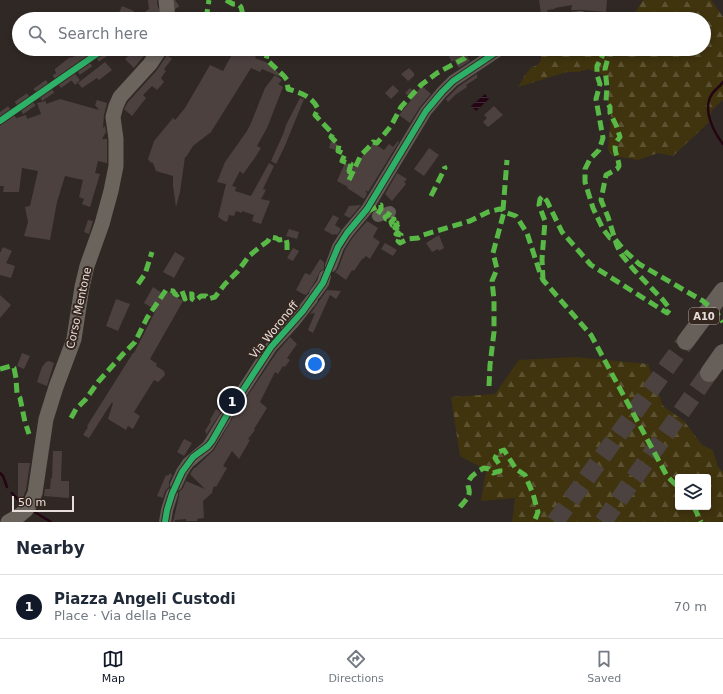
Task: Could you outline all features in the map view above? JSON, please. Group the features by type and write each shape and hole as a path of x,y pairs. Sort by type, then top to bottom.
{"highway":[{"name":"A10","path":"686,341 723,291"},
{"path":"708,373 723,353"}],"main road":[{"path":"166,0 167,12"},
{"name":"Corso Mentone","path":"8,522 20,516 26,510 35,493 46,419 74,339 82,287 87,266 102,224 111,191 116,166 116,139 113,117 116,106 120,97 155,56"}],"street":[{"name":"Via Woronoff","path":"164,522 174,490 182,472 188,463 208,446 271,346 293,323 314,296 326,275 338,247 347,233 367,209 426,111 453,81 491,56"},
{"path":"378,216 390,212"}],"green space":[{"path":"643,0 711,0 723,17 723,100 712,110 708,123 673,156 658,153 638,160 613,156 608,150 611,115 608,103 610,83 603,75 588,69 578,72 567,72 518,87 532,67 539,64 541,56 711,56 711,12 635,12"},
{"path":"576,357 648,364 663,406 684,421 702,445 713,450 718,467 723,472 723,522 512,522 515,498 481,501 486,470 460,456 451,397 495,394 519,360"}],"shaded area":[{"path":"485,94 489,99 476,111 471,106"}],"building":[{"path":"148,0 157,0 158,10 149,10"},
{"path":"539,0 607,0 606,12 571,10 572,5 547,10 548,12 541,12"},
{"path":"122,6 134,11 134,12 119,12"},
{"path":"76,56 88,56 71,69 80,80 75,85 66,73 60,77 55,71 55,69 70,57"},
{"path":"128,56 143,56 134,68 125,59"},
{"path":"166,56 172,59 164,69 166,71 161,78 164,82 157,90 152,86 143,95 146,98 132,116 124,109 128,102 157,70"},
{"path":"231,56 256,56 255,58 268,63 282,76 281,77 262,69 260,72 251,68 211,132 193,146 185,157 180,192 176,207 173,176 156,171 153,163 148,159 154,141 173,118 175,120 185,108 210,65 223,71"},
{"path":"449,56 467,56 470,61 459,68 454,60 452,62"},
{"path":"105,62 112,70 99,80 97,78 82,88 78,83"},
{"path":"409,68 414,73 414,76 408,81 401,74"},
{"path":"477,74 477,78 466,85 467,87 448,102 446,99 458,87"},
{"path":"275,75 282,80 278,84 283,87 267,128 257,146 261,148 243,174 240,171 232,186 236,187 235,191 251,196 269,163 274,166 263,189 266,190 261,199 270,201 261,224 252,221 254,215 242,211 242,213 236,211 234,216 229,215 227,222 224,221 218,217 226,184 217,182 225,162 247,131 265,88"},
{"path":"393,85 399,91 391,99 385,93"},
{"path":"422,86 431,94 420,107 410,123 399,115 412,99 405,93 410,88 416,93"},
{"path":"300,98 304,99 276,164 271,161 286,125"},
{"path":"60,99 99,110 95,105 97,100 107,103 103,128 105,126 106,132 102,139 107,139 107,163 98,161 95,173 100,174 90,207 82,204 84,199 79,197 83,180 65,176 57,202 50,240 24,236 28,222 25,207 30,206 38,171 22,168 19,192 3,192 4,186 0,186 0,122 10,116 14,119 26,115 27,119 41,114 37,103 46,101 46,104"},
{"path":"494,106 503,115 488,127 483,122 487,118 484,115"},
{"path":"331,141 337,144 336,150 329,148"},
{"path":"398,141 399,142 368,192 365,190 367,194 364,199 337,181 345,163 355,167 373,143 384,150 389,144 393,147"},
{"path":"429,148 439,155 424,176 414,169"},
{"path":"397,173 407,179 404,182 406,184 392,201 385,194"},
{"path":"361,205 350,218 344,215 349,206"},
{"path":"333,215 339,218 335,225 341,229 337,235 333,235 324,230"},
{"path":"88,220 93,221 89,234 84,232"},
{"path":"367,221 378,228 373,237 380,242 370,259 366,256 362,259 354,271 352,270 346,280 335,272 338,269 345,250 353,237"},
{"path":"289,229 299,232 297,239 286,236"},
{"path":"439,235 444,248 439,251 438,249 432,252 426,243"},
{"path":"385,243 397,250 393,256 381,249"},
{"path":"3,247 12,251 6,263 15,266 11,278 0,275 0,253"},
{"path":"293,248 299,251 293,261 287,258"},
{"path":"175,252 185,258 174,278 163,272"},
{"path":"320,259 324,262 324,269 320,271 308,293 306,295 296,290 305,273 310,275"},
{"path":"153,287 165,295 167,291 183,301 150,359 157,364 156,366 164,371 165,375 158,382 154,380 134,412 140,416 133,429 128,426 126,430 108,419 113,403 112,402 89,438 83,435 88,427 87,426 134,353 156,310 144,303"},
{"path":"327,290 341,291 336,299 330,295 313,333 308,330 315,313 310,314"},
{"path":"0,295 11,305 0,318"},
{"path":"116,299 130,304 118,331 106,326"},
{"path":"290,337 297,344 287,358 290,360 285,367 283,366 278,374 275,372 260,402 267,408 254,429 255,430 248,439 250,440 239,459 232,451 223,466 227,468 216,487 214,486 213,492 203,501 204,518 197,519 197,521 186,521 186,519 175,520 175,522 173,522 179,492 183,488 186,481 205,489 190,474 194,468 214,450 232,419 277,352"},
{"path":"22,353 30,356 24,369 17,366"},
{"path":"49,361 54,363 47,386 37,382 42,367"},
{"path":"216,409 221,412 206,435 205,431"},
{"path":"184,439 192,443 184,456 177,452"},
{"path":"53,451 62,451 61,481 69,481 69,498 44,496 45,489 50,489"},
{"path":"18,463 30,463 26,490 22,500 18,498"},
{"path":"170,473 172,475 169,482 169,487 165,491 163,498 157,496 166,475 168,476"}],"waterway":[{"path":"723,82 712,94 708,106 708,113 712,126 723,144"},
{"path":"0,473 3,476 7,487"},
{"path":"12,493 23,505"},
{"path":"33,511 51,522"}],"tunnel":[{"path":"158,12 175,0"},
{"path":"0,121 94,56"},
{"path":"555,522 686,341"},
{"path":"603,522 709,373"}],"marked path":[{"path":"207,12 209,0"},
{"path":"226,0 233,4 238,4 241,7 242,12"},
{"path":"267,56 266,59 287,80 288,89 306,96 316,105 318,109 315,115 333,134 331,137 339,145 338,151 345,154 342,161 351,164 349,171 350,173"},
{"path":"349,180 361,155 373,142 377,143 391,126 401,107 421,85 437,73 467,56"},
{"path":"602,56 597,66 597,75 600,84 596,99 603,138 599,150 590,159 585,169 585,182 593,208 603,229 610,238 615,239 639,264 703,301 716,312 723,322"},
{"path":"543,280 542,259 545,221 539,205 540,199 543,196 547,201 562,232 591,265 667,313 670,309 621,254 601,200 606,175 617,169 619,166 615,145 620,137 610,113 610,107 606,101 607,87 605,69 608,56"},
{"path":"503,210 507,160"},
{"path":"431,196 445,168 444,166"},
{"path":"367,209 370,210 381,205 381,209 377,215 378,216"},
{"path":"390,212 385,217 386,219 394,219 391,222 392,225 397,223 395,228 401,228 396,234 401,235 398,241 400,243 408,239 418,238 423,235 470,221 488,212 500,209 516,216 527,233 543,280 591,335 667,476 675,484"},
{"path":"489,386 494,332 494,300 492,281 497,269 493,253 504,212"},
{"path":"71,418 76,409 86,399 98,382 135,342 147,318 166,290 173,291 177,295 182,291 185,299 189,294 192,294 192,299 195,301 201,296 206,296 208,299 215,297 249,256 268,241 270,237 279,240 286,239 287,254"},
{"path":"138,284 145,274 152,252"},
{"path":"0,369 11,366 14,368 17,394 20,398 29,434"},
{"path":"460,507 467,499 469,491 468,484 474,474 484,468 489,469 493,473 500,471 499,464 495,458 498,452 504,450 516,469 525,475 533,494 538,512 534,522"},
{"path":"695,510 701,522"}],"cycle path":[{"path":"0,121 94,56"},
{"path":"165,522 172,494 182,472 193,457 208,446 212,441 228,413 271,347 303,311 323,283 338,247 347,233 367,209 426,111 453,81 490,56"}],"place":[{"name":"Piazza Angeli Custodi","path":"232,401"}]}
